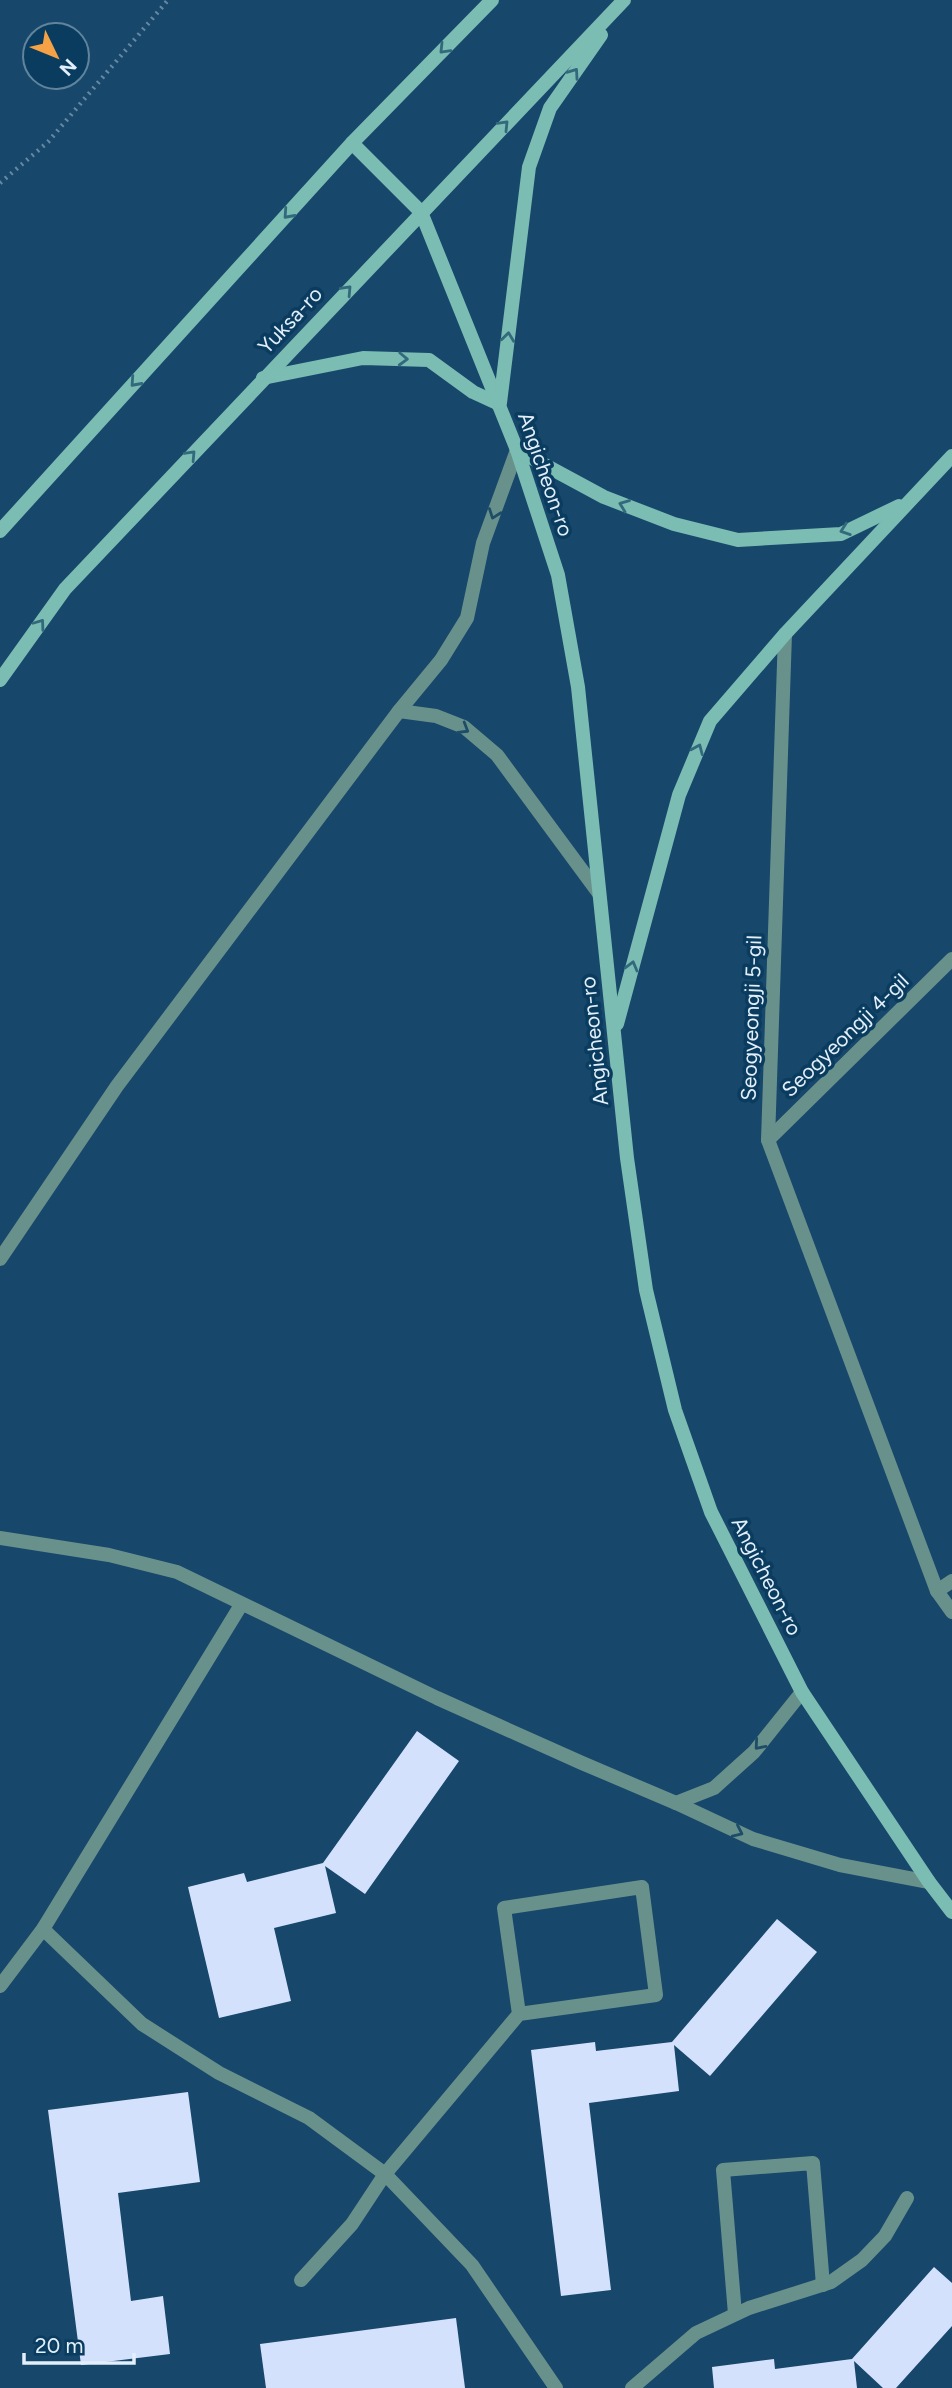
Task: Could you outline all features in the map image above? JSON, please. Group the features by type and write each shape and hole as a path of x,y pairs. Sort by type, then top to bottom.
{"street":[{"path":"0,531 352,143 492,0"},
{"path":"263,378 363,358 429,360 473,392 499,404 529,167 550,108 625,0"},
{"name":"Yuksa-ro","path":"0,680 65,589 625,0"},
{"name":"Angicheon-ro","path":"352,143 421,212 517,450 558,575 578,687 598,892 646,1290 675,1410 711,1512 802,1692 929,1882 952,1912"},
{"path":"0,1259 117,1086 399,711 441,660 467,618 483,543 517,450 604,497 674,524 738,540 841,534 907,503"},
{"path":"614,1032 679,795 710,721 785,634 952,456"},
{"name":"Seogyeongji 5-gil","path":"785,634 768,1140 937,1591 952,1612"},
{"path":"399,711 436,716 464,727 496,755 598,892"},
{"name":"Seogyeongji 4-gil","path":"768,1140 952,959"},
{"path":"0,1538 109,1555 177,1572 461,1709 676,1802 753,1839 840,1865 929,1882"},
{"path":"937,1591 952,1581"},
{"path":"0,1986 43,1930 242,1605"},
{"path":"676,1802 714,1788 754,1752 802,1692"},
{"path":"301,2280 352,2224 385,2174 519,2014 656,1995 642,1888 504,1908 519,2014"},
{"path":"43,1930 142,2024 219,2073 309,2118 385,2174 472,2265 556,2388"},
{"path":"735,2315 723,2170 813,2163 823,2285"},
{"path":"632,2388 696,2333 750,2308 831,2282 862,2260 885,2236 907,2198"}],"path":[{"path":"0,183 48,142 168,0"}],"building":[{"path":"417,1731 459,1761 365,1894 325,1866 336,1913 274,1928 291,2001 219,2018 188,1887 244,1873 247,1882 323,1863"},
{"path":"777,1919 817,1952 710,2076 674,2045 679,2091 589,2103 611,2290 561,2296 531,2050 595,2042 596,2051 672,2042"},
{"path":"188,2092 200,2182 118,2193 131,2301 163,2296 170,2354 81,2365 48,2110"},
{"path":"934,2267 952,2283 952,2326 896,2388 883,2388 854,2361 857,2388 714,2388 712,2367 774,2359 775,2369 852,2359"},
{"path":"456,2318 465,2388 266,2388 260,2344"}]}
